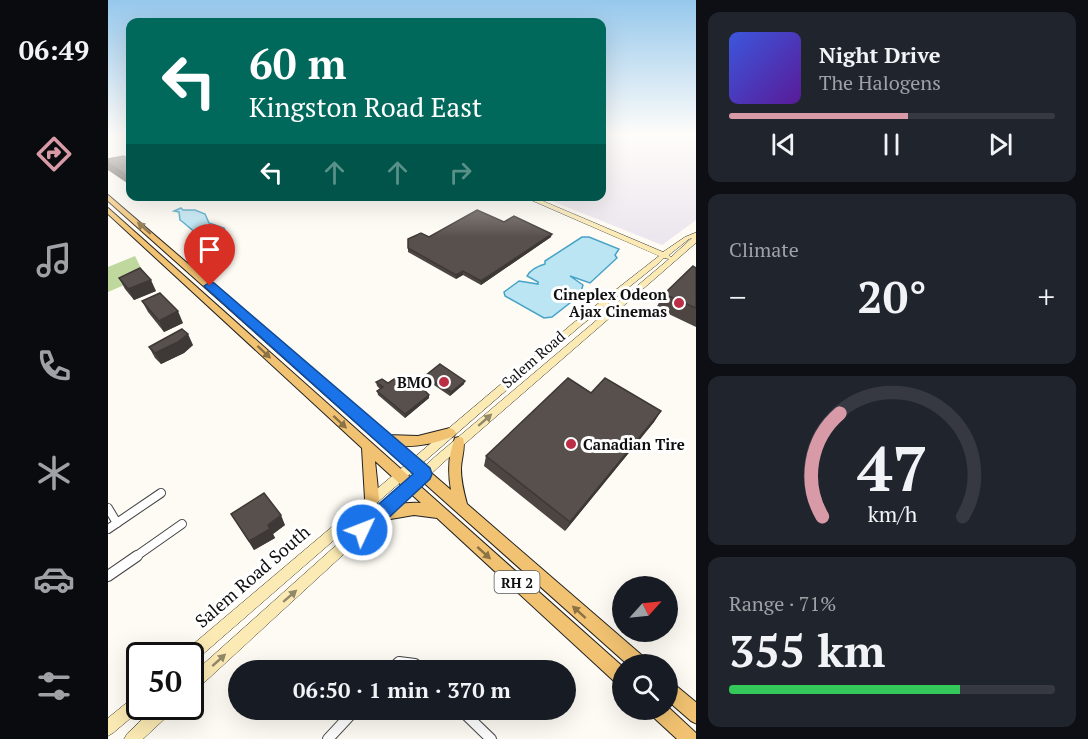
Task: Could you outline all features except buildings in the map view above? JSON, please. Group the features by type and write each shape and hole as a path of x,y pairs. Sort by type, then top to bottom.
{"main road":[{"name":"RH 2","path":"108,197 628,654"},
{"path":"537,201 668,257"},
{"name":"RH 2","path":"108,210 612,668"},
{"name":"Salem Road","path":"424,474 441,458 454,437 575,326 668,257 695,240 696,235"},
{"path":"386,440 406,443 454,437 454,478 461,508"},
{"name":"Salem Road South","path":"204,644 413,464 454,437"},
{"path":"368,448 372,499"},
{"path":"204,673 424,474"},
{"path":"380,515 408,508 425,508 440,514"},
{"path":"678,699 696,715"},
{"path":"108,728 126,713"},
{"path":"132,739 153,720"},
{"path":"669,720 690,739"}],"street":[{"path":"108,529 161,493"},
{"path":"108,508 117,523"},
{"path":"108,576 182,524"},
{"path":"328,739 346,720"},
{"path":"471,720 491,739"}],"shaded area":[{"path":"606,168 696,168 696,220 662,245 552,201 606,201"}],"green space":[{"path":"135,256 145,276 108,292 108,267"}],"water":[{"path":"181,208 205,214 209,223 224,228 228,236 214,242 202,238 180,220 179,212 174,211"},
{"path":"582,237 589,237 619,249 615,255 617,258 590,283 570,276 583,285 580,295 552,317 544,318 505,296 504,292 519,281 538,284 527,276 531,271 545,264 545,261"}],"place":[{"name":"Cineplex Odeon Ajax Cinemas","path":"679,303"},
{"name":"BMO","path":"444,382"},
{"name":"Canadian Tire","path":"571,444"}],"route":[{"path":"210,286 424,474 362,530"}]}
